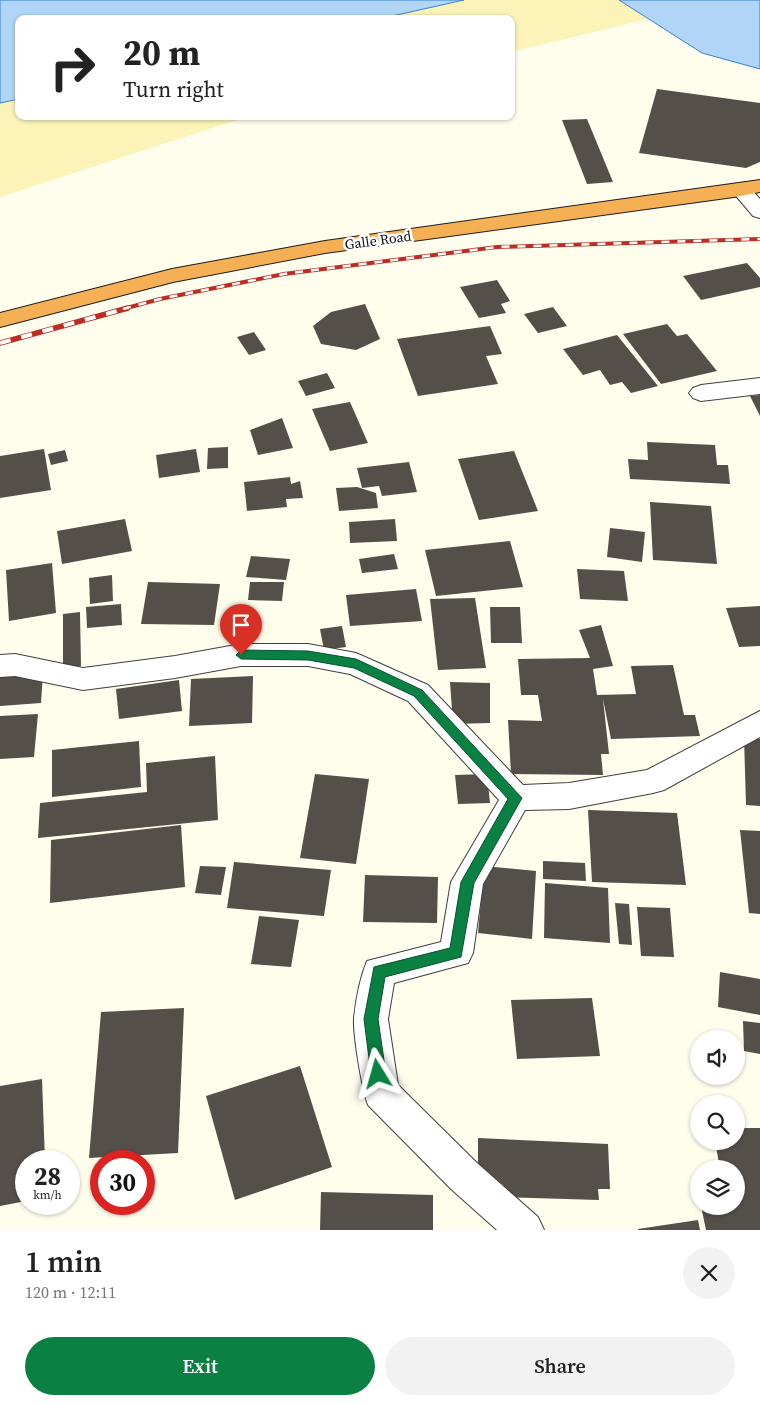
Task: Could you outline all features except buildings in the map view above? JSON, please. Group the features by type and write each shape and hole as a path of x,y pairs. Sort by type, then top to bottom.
{"highway":[{"name":"Galle Road","path":"0,320 172,276 325,247 751,188"}],"street":[{"path":"751,188 760,212"},
{"path":"701,393 760,386"},
{"path":"0,666 14,665 83,679 175,667 241,655 308,655 356,664 418,693 516,798 569,796 653,781 760,723"},
{"path":"516,798 467,882 456,953 379,972 371,1019 381,1093 464,1176 525,1230"}],"sand":[{"path":"464,0 619,0 648,19 515,51 515,15 397,15"},
{"path":"15,100 15,120 237,120 0,197 0,103"}],"water":[{"path":"0,0 464,0 397,15 15,15 15,100 0,103"},
{"path":"619,0 760,0 760,69 702,53"}],"railway":[{"path":"123,309 160,299 284,274 497,247 760,239"},
{"path":"0,343 128,308"}],"route":[{"path":"241,655 308,655 356,664 418,693 461,742 516,798 467,882 456,953 379,972 371,1019 378,1074"}]}
